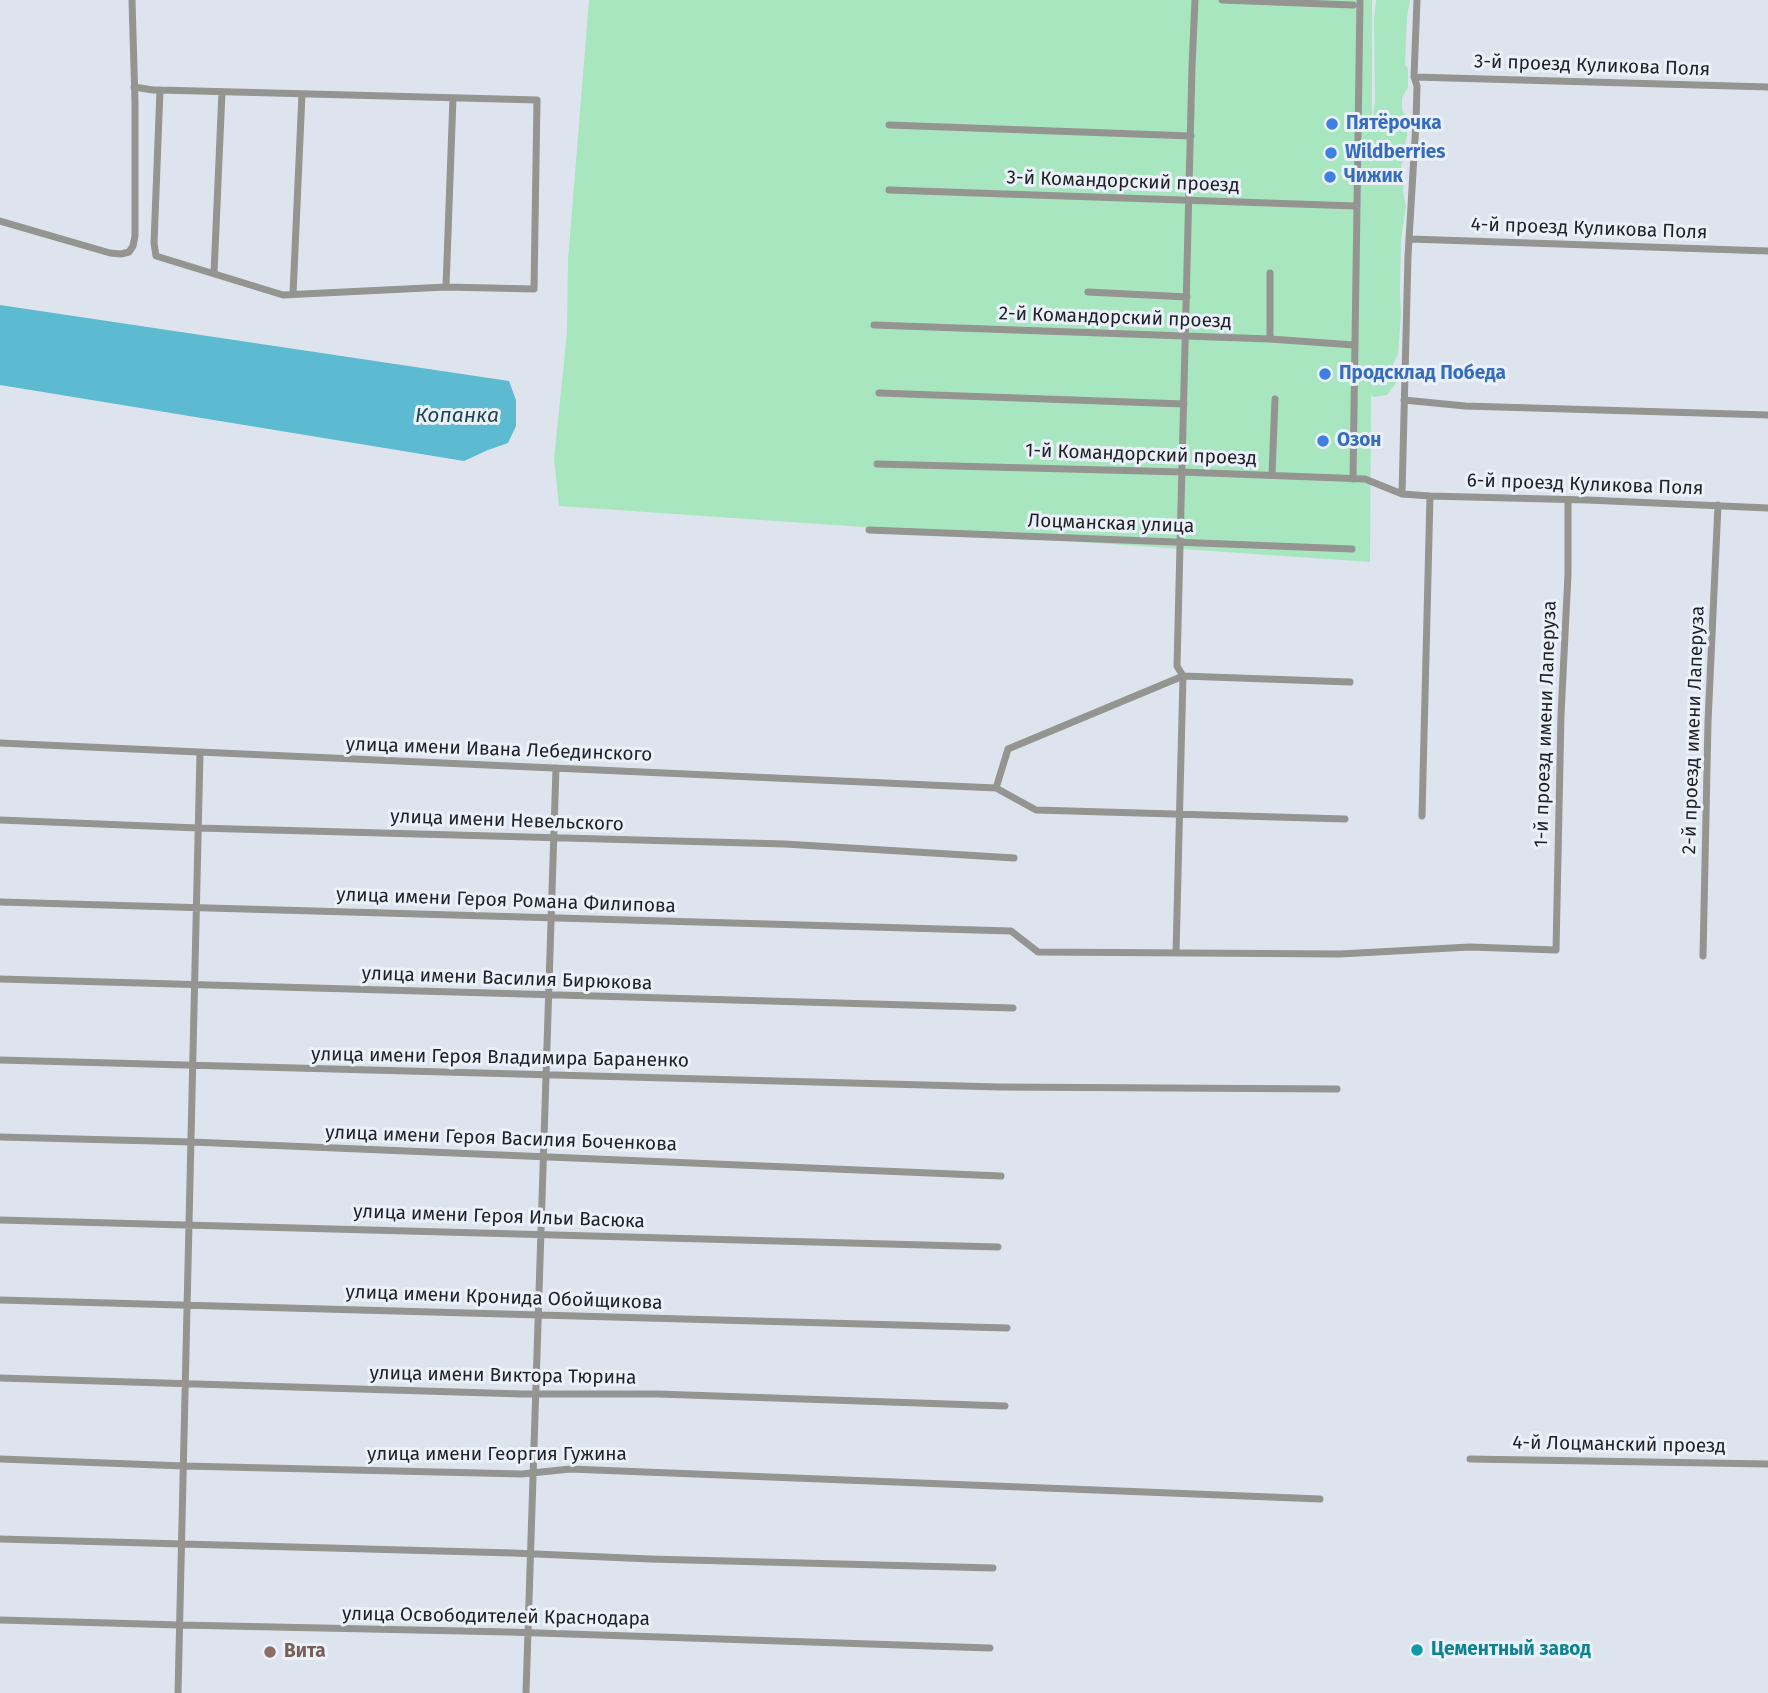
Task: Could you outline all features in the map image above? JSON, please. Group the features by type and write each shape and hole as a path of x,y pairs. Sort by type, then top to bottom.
{"street":[{"path":"0,221 110,253 129,252 133,246 132,0"},
{"path":"1177,953 1183,676 1177,666 1195,0"},
{"path":"1222,0 1357,2 1353,479"},
{"path":"1402,494 1408,256 1416,122 1417,86 1414,77 1417,0"},
{"name":"3-й проезд Куликова Поля","path":"1414,77 1768,87"},
{"path":"134,87 160,90 537,100 534,289 446,287 283,295 156,257 154,243 160,90"},
{"path":"214,273 222,92"},
{"path":"293,295 302,94"},
{"path":"446,287 453,98"},
{"path":"889,125 1191,136"},
{"name":"3-й Командорский проезд","path":"889,190 1356,206"},
{"name":"4-й проезд Куликова Поля","path":"1410,239 1768,251"},
{"path":"1270,274 1270,339"},
{"path":"1088,292 1187,297"},
{"name":"2-й Командорский проезд","path":"874,326 1270,339 1354,345"},
{"path":"879,393 1184,404"},
{"path":"1272,475 1275,399"},
{"path":"1404,400 1465,406 1768,415"},
{"name":"1-й Командорский проезд","path":"877,464 1182,471 1353,479 1365,480 1402,494"},
{"name":"6-й проезд Куликова Поля","path":"1402,494 1768,508"},
{"path":"1422,816 1430,496"},
{"name":"1-й проезд имени Лаперуза","path":"1177,953 1340,954 1469,947 1556,950 1568,500"},
{"name":"2-й проезд имени Лаперуза","path":"1703,956 1708,722 1718,505"},
{"name":"Лоцманская улица","path":"869,530 1352,549"},
{"path":"1345,819 1036,810 996,788 1008,749 1183,676 1350,682"},
{"name":"улица имени Ивана Лебединского","path":"0,743 996,788"},
{"path":"178,1693 200,753"},
{"path":"526,1693 556,768"},
{"name":"улица имени Невельского","path":"0,820 785,844 1014,858"},
{"name":"улица имени Героя Романа Филипова","path":"0,901 1011,931 1038,952 1177,953"},
{"name":"улица имени Василия Бирюкова","path":"0,979 1013,1008"},
{"name":"улица имени Героя Владимира Бараненко","path":"0,1060 999,1087 1337,1089"},
{"name":"улица имени Героя Василия Боченкова","path":"0,1137 192,1142 1001,1176"},
{"name":"улица имени Героя Ильи Васюка","path":"0,1220 998,1247"},
{"name":"улица имени Кронида Обойщикова","path":"0,1300 1007,1328"},
{"name":"улица имени Виктора Тюрина","path":"0,1378 536,1394 658,1394 1005,1406"},
{"name":"4-й Лоцманский проезд","path":"1470,1459 1768,1464"},
{"name":"улица имени Георгия Гужина","path":"0,1460 522,1474 570,1469 1320,1499"},
{"path":"0,1539 993,1568"},
{"name":"улица Освободителей Краснодара","path":"0,1620 528,1632 990,1648"}],"green space":[{"path":"589,0 1372,0 1372,129 1376,0 1410,0 1405,64 1408,69 1408,87 1402,98 1402,110 1407,118 1407,135 1401,168 1406,206 1401,240 1401,314 1398,354 1393,364 1396,383 1387,395 1371,395 1370,562 559,506 554,459 567,332 568,260"}],"water":[{"name":"Копанка","path":"0,305 509,381 516,400 516,426 508,443 464,461 0,385"}],"place":[{"name":"Пятёрочка","path":"1332,124"},
{"name":"Wildberries","path":"1331,153"},
{"name":"Чижик","path":"1330,177"},
{"name":"Продсклад Победа","path":"1325,374"},
{"name":"Озон","path":"1323,441"},
{"name":"Цементный завод","path":"1417,1650"},
{"name":"Вита","path":"270,1652"}]}
